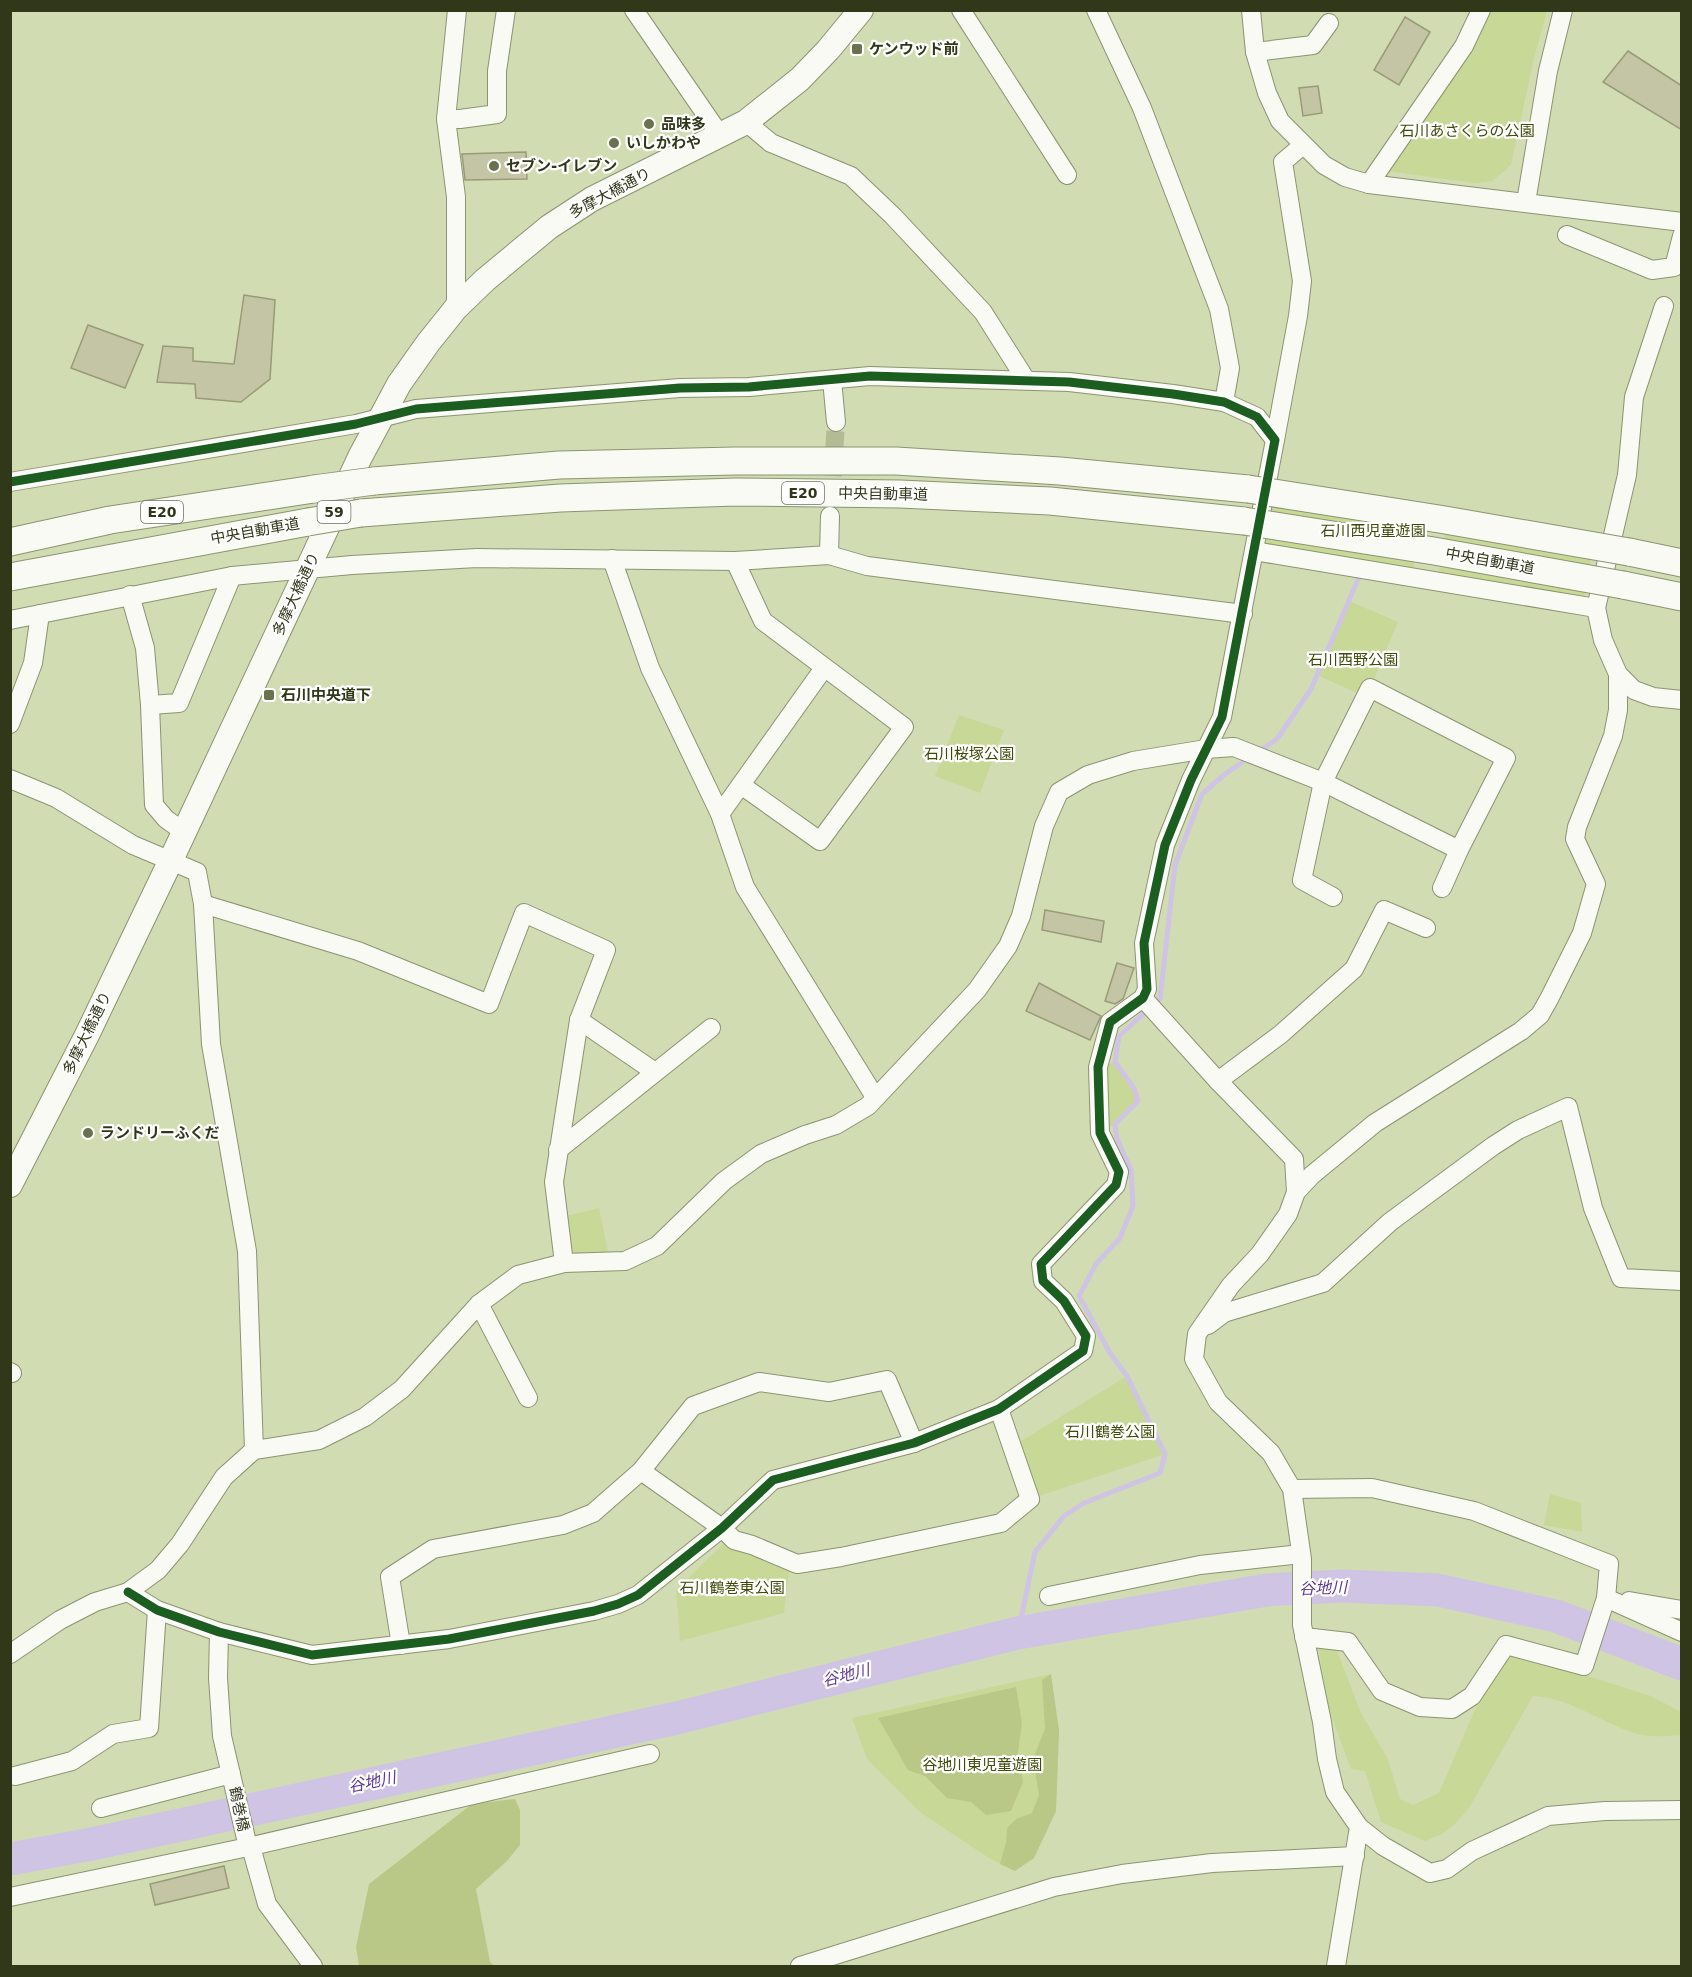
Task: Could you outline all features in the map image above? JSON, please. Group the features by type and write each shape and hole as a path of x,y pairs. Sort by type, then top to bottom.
{"highway":[{"name":"E20","path":"10,542 110,520 374,481 560,465 735,461 885,461 1060,471 1248,489 1439,519 1682,563"},
{"name":"中央自動車道","path":"10,577 361,513 560,498 735,492 900,494 1050,501 1244,521 1434,551 1682,597"}],"main road":[{"name":"多摩大橋通り","path":"10,1185 87,1035 378,419 399,384 456,308 518,251 549,227 592,199 746,122 800,79 861,10"}],"street":[{"path":"456,308 456,197 446,119 457,10"},
{"path":"446,119 497,114 497,71 506,10"},
{"path":"634,10 720,135"},
{"path":"961,10 1067,175"},
{"path":"1096,10 1142,108 1218,309 1230,368 1224,402"},
{"path":"1251,10 1255,52 1267,93 1280,121 1324,165 1345,177 1369,184 1682,222"},
{"path":"1369,184 1464,46 1481,10"},
{"path":"1526,202 1548,71 1563,10"},
{"path":"1255,52 1313,45 1329,23"},
{"path":"746,122 771,143 851,176 893,216 984,312 1026,380"},
{"path":"128,1592 158,1610 219,1632 312,1655 449,1639 594,1611 638,1595 722,1528 773,1480 914,1443 999,1409 1083,1351 1086,1336 1064,1301 1043,1281 1041,1264 1116,1185 1119,1172 1100,1134 1098,1067 1110,1022 1145,1000 1147,989 1144,943 1165,844 1191,780 1222,717 1298,316 1302,281 1283,162 1303,145"},
{"path":"1567,236 1652,270 1674,267 1682,236"},
{"path":"1664,306 1634,397 1627,475 1596,608 1603,640 1618,674 1634,690 1653,697 1682,700"},
{"path":"10,483 378,419 416,409 680,388 749,387 870,376 1069,382 1224,402 1257,417 1275,440"},
{"path":"832,380 836,422"},
{"path":"829,555 830,516"},
{"path":"1254,551 1596,608"},
{"path":"10,620 232,576 308,568 477,558 735,561 829,555 867,566 1243,614"},
{"path":"612,559 650,668 720,814 746,887 875,1097"},
{"path":"735,561 763,621 904,727 819,841 741,785"},
{"path":"150,705 179,703 232,576"},
{"path":"130,595 145,648 154,805 166,819 184,832"},
{"path":"10,724 33,663 40,614"},
{"path":"720,814 824,668"},
{"path":"1618,674 1618,710 1613,736 1577,827 1575,839 1596,884 1582,933 1539,1015 1521,1031 1375,1123 1312,1175 1296,1192 1288,1214 1260,1254 1231,1285 1197,1334 1194,1359 1218,1402 1271,1453 1292,1489 1301,1556 1304,1637 1335,1792 1359,1827 1383,1846 1430,1873 1447,1869 1472,1851 1548,1816 1605,1811 1682,1810"},
{"path":"1333,897 1302,880 1323,782 1371,688 1506,758 1442,888"},
{"path":"10,1654 60,1620 95,1602 128,1592 158,1570 180,1544 224,1477 254,1450 319,1440 365,1417 402,1389 479,1304 518,1275 564,1263 626,1261 657,1246 724,1181 761,1154 805,1135 836,1125 868,1106 977,990 1008,946 1021,915 1044,826 1059,792 1088,775 1133,761 1206,749 1234,747 1323,782 1459,850"},
{"path":"10,779 56,798 133,845 197,872 203,904 211,1044 247,1251 254,1450"},
{"path":"203,904 358,951 489,1004 524,913 606,950 579,1020 558,1150 554,1182 564,1263"},
{"path":"1218,1081 1281,1034 1354,969 1384,910 1426,928"},
{"path":"1145,1000 1218,1081 1294,1159 1296,1192"},
{"path":"579,1020 655,1072"},
{"path":"558,1150 711,1028"},
{"path":"1197,1334 1224,1313 1323,1283 1390,1222 1493,1146 1518,1130 1568,1107 1593,1208 1621,1278 1682,1281"},
{"path":"479,1304 528,1398"},
{"path":"401,1645 390,1577 433,1549 563,1524 593,1513 641,1471 693,1406 759,1382 829,1392 887,1380 914,1443"},
{"path":"641,1471 722,1528 734,1540 797,1564 841,1557 1001,1523 1030,1499 999,1409"},
{"path":"1292,1489 1372,1488 1474,1511 1609,1564 1605,1602 1584,1666 1506,1645 1472,1696 1452,1709 1420,1707 1383,1691 1348,1642 1304,1637"},
{"path":"1049,1596 1200,1565 1301,1556"},
{"path":"1605,1602 1682,1610"},
{"path":"1605,1602 1682,1632"},
{"path":"15,1776 72,1761 113,1734 149,1728 158,1610"},
{"name":"鶴巻橋","path":"219,1632 218,1678 222,1736 248,1845 267,1904 313,1966"},
{"path":"10,1897 650,1754"},
{"path":"101,1808 232,1776"},
{"path":"1336,1966 1359,1827"},
{"path":"800,1966 1054,1887 1122,1874 1212,1863 1355,1856"}],"green space":[{"name":"石川あさくらの公園","path":"1481,11 1547,11 1534,58 1511,165 1492,181 1475,183 1379,170"},
{"name":"石川西児童遊園","path":"1277,482 1423,504 1413,572 1260,546"},
{"path":"1449,511 1595,538 1584,601 1439,573"},
{"name":"石川西野公園","path":"1349,601 1398,622 1366,697 1317,675"},
{"name":"石川桜塚公園","path":"959,715 1004,730 980,793 935,776"},
{"path":"1115,1062 1134,1088 1138,1101 1115,1124 1100,1133 1098,1067"},
{"path":"599,1208 610,1262 564,1263 558,1218"},
{"name":"石川鶴巻公園","path":"1127,1376 1165,1454 1030,1499 1013,1446"},
{"path":"1550,1494 1581,1503 1582,1532 1544,1525"},
{"name":"石川鶴巻東公園","path":"724,1543 789,1571 784,1613 680,1641 676,1590"},
{"path":"1318,1646 1336,1648 1360,1711 1388,1759 1400,1799 1413,1805 1439,1793 1476,1707 1504,1660 1518,1654 1651,1696 1681,1712 1681,1735 1639,1735 1572,1705 1546,1697 1533,1696 1469,1808 1455,1824 1442,1834 1425,1841 1381,1822 1365,1771 1351,1769 1329,1709"},
{"name":"谷地川東児童遊園","path":"1051,1674 1059,1731 1056,1811 1034,1858 1015,1871 989,1858 920,1812 867,1759 852,1718"},
{"path":"1051,1674 1059,1731 1056,1811 1034,1858 1015,1871 1000,1864 1006,1843 1007,1828 1016,1819 1032,1813 1039,1795 1033,1759 1045,1729 1042,1680"},
{"path":"1016,1687 1022,1723 1018,1752 1023,1782 1011,1811 986,1815 971,1802 947,1798 925,1776 908,1770 878,1718"},
{"path":"515,1799 520,1810 520,1845 507,1861 476,1889 490,1962 495,1966 359,1966 356,1947 369,1884 472,1804"}],"building":[{"path":"1405,17 1430,32 1399,85 1374,70"},
{"path":"1628,51 1682,86 1682,130 1603,82"},
{"path":"1318,86 1322,113 1303,116 1299,88"},
{"name":"セブン-イレブン","path":"526,152 527,179 465,180 462,154"},
{"path":"244,295 275,300 270,379 241,402 196,398 195,384 157,382 163,346 193,348 193,361 234,364"},
{"path":"88,325 143,345 125,388 71,368"},
{"path":"1045,910 1104,921 1101,942 1042,930"},
{"path":"1117,963 1134,968 1123,999 1115,1004 1105,1001"},
{"path":"1039,983 1101,1016 1090,1040 1026,1011"},
{"path":"224,1866 229,1888 155,1905 150,1884"}],"waterway":[{"path":"1258,752 1277,739 1311,689 1359,577"},
{"path":"1018,1633 1035,1552 1064,1516 1084,1503 1160,1473 1165,1454 1127,1376 1110,1353 1079,1296 1096,1264 1120,1238 1133,1206 1131,1170 1117,1139 1115,1124 1138,1101 1134,1088 1115,1062 1119,1036 1160,999 1175,865 1202,794 1250,757"},
{"name":"谷地川","path":"10,1859 92,1844 677,1718 1018,1633 1267,1590 1342,1586 1438,1590 1556,1616 1682,1664"}],"tunnel":[{"path":"831,503 836,422"}],"cycle path":[{"path":"10,482 356,424 416,409 680,388 749,387 870,376 1069,382 1224,402 1257,417 1275,440 1222,717 1191,780 1165,845 1144,943 1147,989 1143,998 1110,1022 1098,1067 1100,1133 1119,1172 1116,1185 1041,1264 1043,1281 1064,1301 1086,1336 1083,1351 999,1409 914,1443 773,1480 722,1528 638,1595 594,1611 449,1639 312,1655 219,1632 157,1610 128,1592"}],"place":[{"name":"ケンウッド前","path":"857,49"},
{"name":"品味多","path":"649,124"},
{"name":"いしかわや","path":"614,143"},
{"name":"セブン-イレブン","path":"494,166"},
{"name":"石川中央道下","path":"269,695"},
{"name":"ランドリーふくだ","path":"88,1133"}]}
